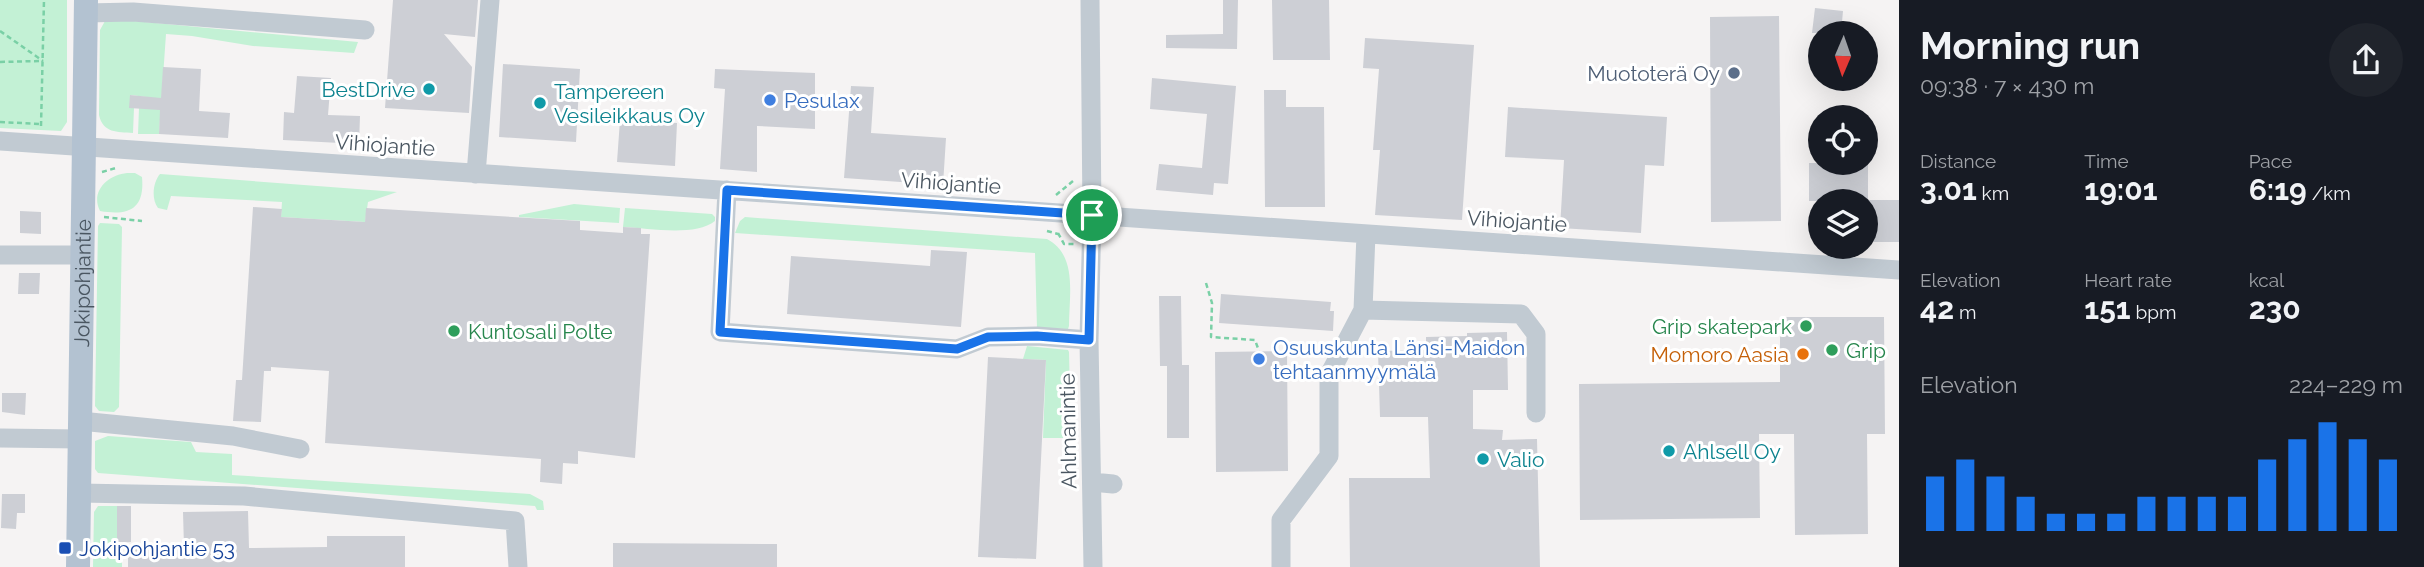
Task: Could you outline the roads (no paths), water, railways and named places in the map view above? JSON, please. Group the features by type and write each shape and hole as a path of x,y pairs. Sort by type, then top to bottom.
{"main road":[{"name":"Jokipohjantie","path":"78,567 86,6"}],"street":[{"path":"476,174 490,0"},
{"name":"Ahlmanintie","path":"1090,0 1092,215 1089,340 1093,567"},
{"path":"86,6 365,30"},
{"name":"Vihiojantie","path":"0,141 1899,270"},
{"path":"727,190 720,332 957,349 988,337 1037,336 1089,340"},
{"path":"1281,567 1281,520 1329,456 1329,375 1363,310 1366,234"},
{"path":"0,255 82,256"},
{"path":"1363,310 1521,314 1536,334 1536,413"},
{"path":"0,438 80,430 220,434 300,449"},
{"path":"1092,482 1113,484"},
{"path":"79,493 244,496 515,521 518,567"}],"place":[{"name":"Muototerä Oy","path":"1734,73"},
{"name":"BestDrive","path":"429,89"},
{"name":"Pesulax","path":"770,100"},
{"name":"Tampereen Vesileikkaus Oy","path":"540,103"},
{"name":"Grip skatepark","path":"1806,326"},
{"name":"Kuntosali Polte","path":"454,331"},
{"name":"Grip","path":"1832,350"},
{"name":"Momoro Aasia","path":"1803,354"},
{"name":"Osuuskunta Länsi-Maidon tehtaanmyymälä","path":"1259,359"},
{"name":"Ahlsell Oy","path":"1669,451"},
{"name":"Valio","path":"1483,459"},
{"name":"Jokipohjantie 53","path":"65,548"}]}
